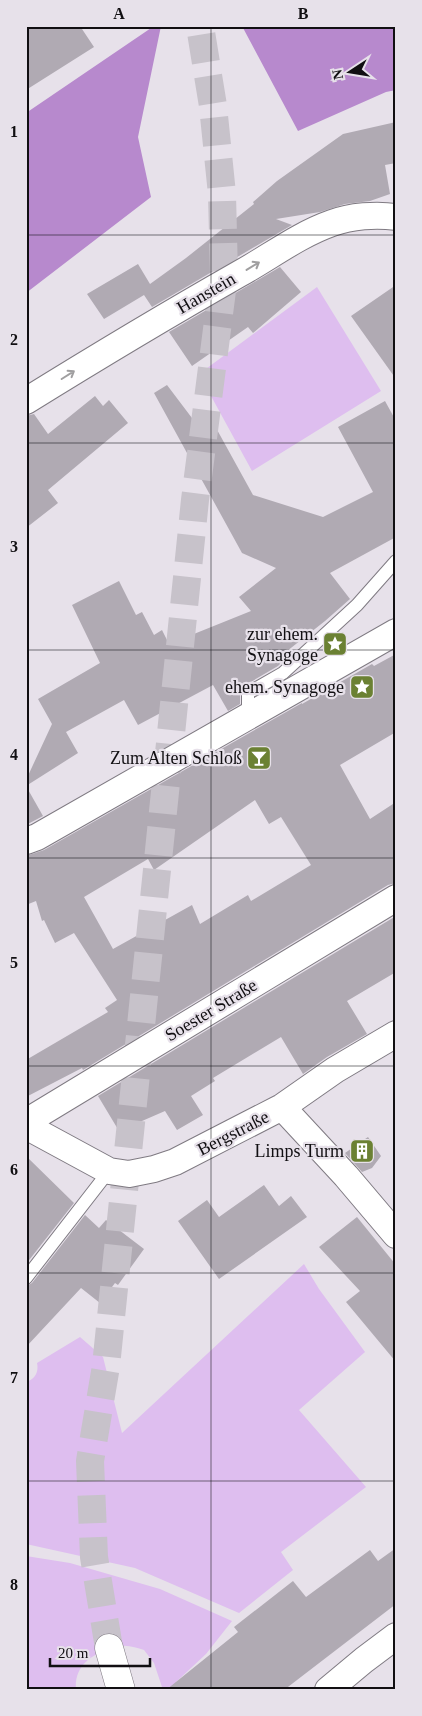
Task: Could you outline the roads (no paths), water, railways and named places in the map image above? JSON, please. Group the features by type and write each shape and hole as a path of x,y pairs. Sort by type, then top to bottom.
{"main road":[{"path":"109,1648 121,1690"}],"street":[{"name":"Hanstein","path":"26,401 136,333 253,266 301,236 333,222 380,215 396,217"},
{"path":"26,841 46,832 396,632"},
{"name":"Soester Straße","path":"26,1124 396,898"},
{"path":"282,1107 335,1070 396,1034"},
{"name":"Bergstraße","path":"26,1124 109,1171 129,1174 175,1162 282,1107 346,1176 396,1235"},
{"path":"328,1690 396,1636"}],"lane":[{"path":"248,716 248,693 283,673 357,605 396,560"},
{"path":"26,1278 109,1171"}],"tunnel":[{"path":"109,1648 94,1557 90,1461 106,1366 195,500 224,275 222,194 213,106 200,26"}],"place":[{"name":"zur ehem. Synagoge","path":"335,644"},
{"name":"ehem. Synagoge","path":"362,687"},
{"name":"Zum Alten Schloß","path":"259,758"},
{"name":"Limps Turm","path":"362,1151"}]}
